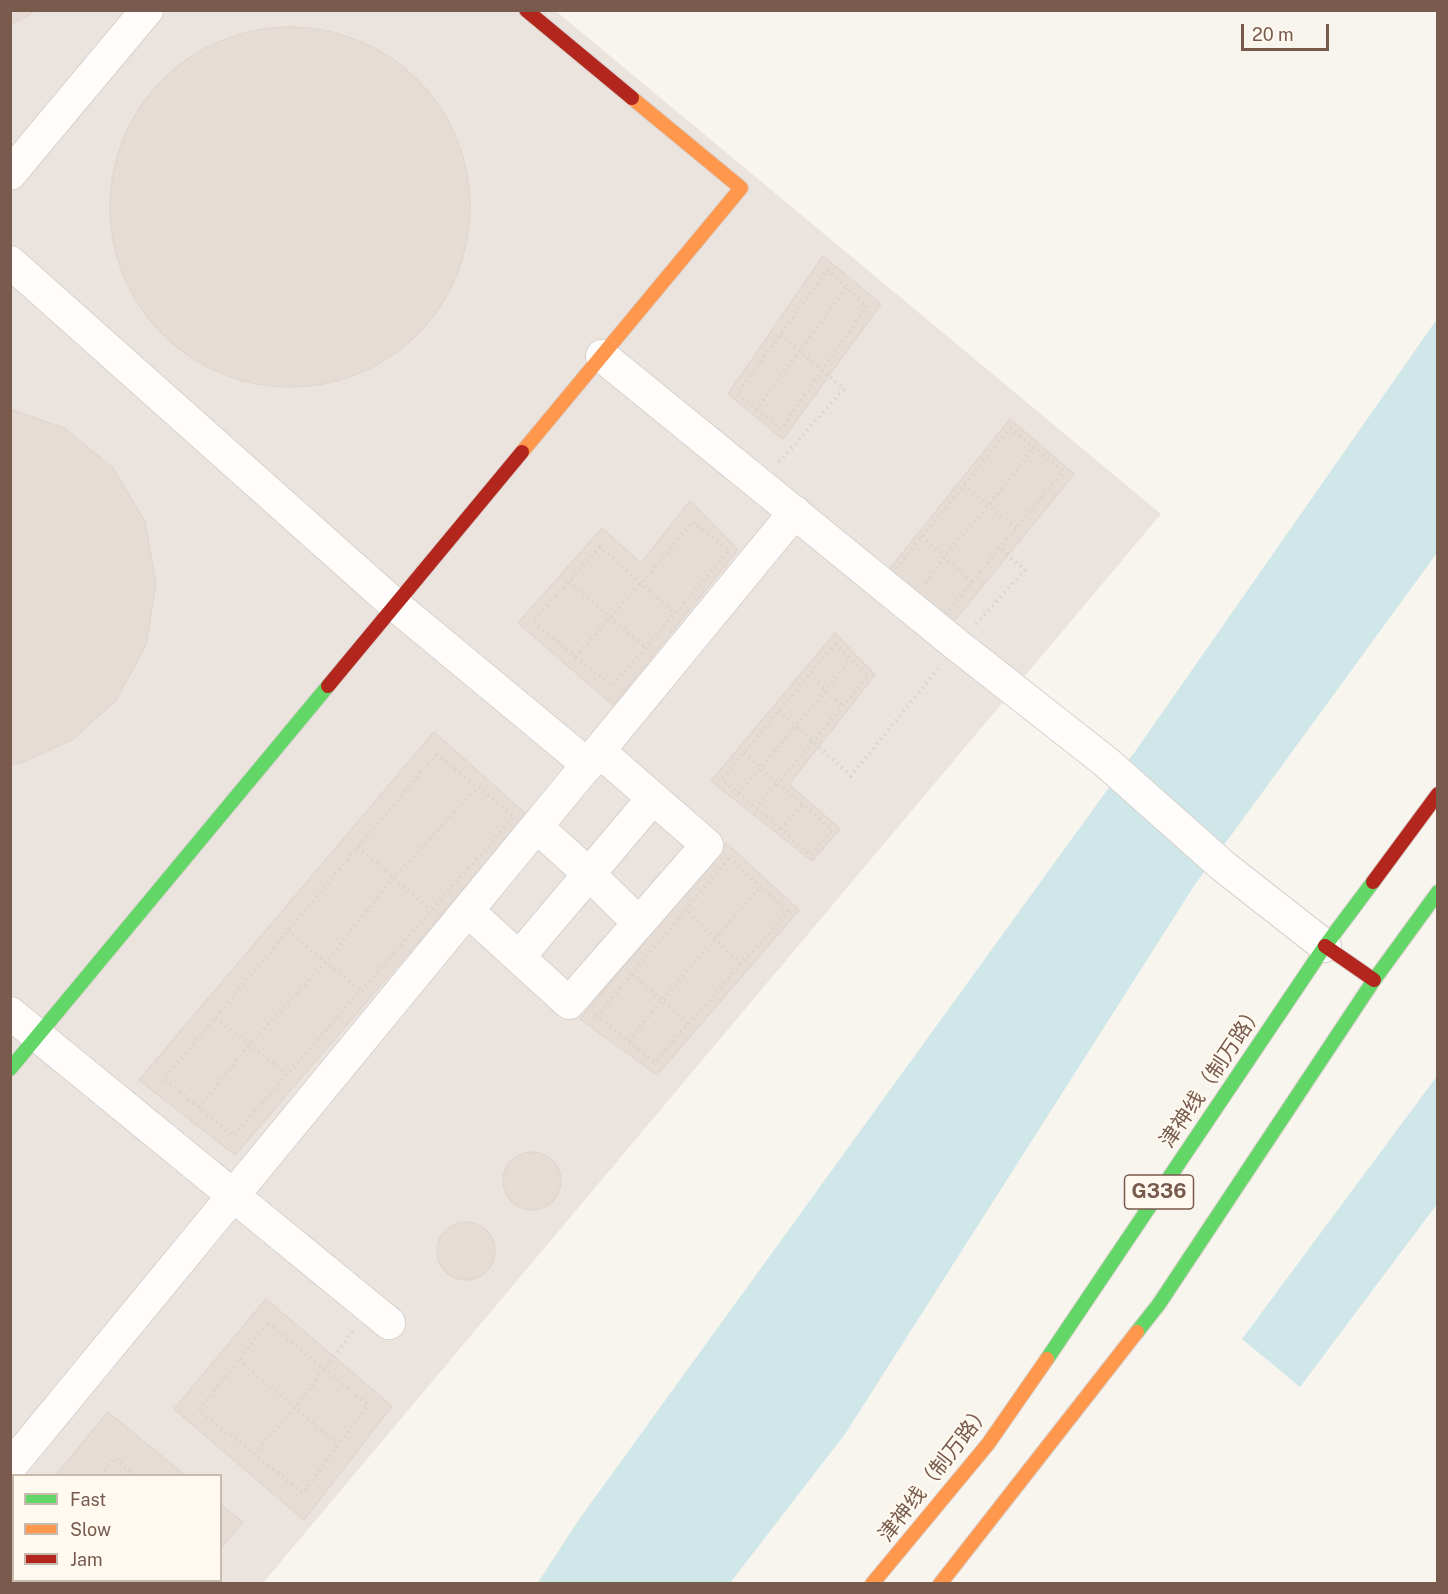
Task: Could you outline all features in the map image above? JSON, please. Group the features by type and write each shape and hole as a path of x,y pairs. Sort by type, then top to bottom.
{"main road":[{"path":"10,1069 741,188 526,10"},
{"name":"津神线（制万路）","path":"872,1584 988,1444 1325,946 1437,794"},
{"name":"G336","path":"940,1584 1159,1304 1374,980 1437,892"},
{"path":"1325,946 1374,980"}],"street":[{"path":"10,174 147,10"},
{"path":"10,262 395,605 593,758 653,798 706,845 569,1003 468,911"},
{"path":"602,356 957,645 1106,762 1223,866 1325,946"},
{"path":"10,1467 593,758 656,658 795,512"},
{"path":"519,957 653,798"},
{"path":"537,826 639,923"},
{"path":"10,1013 380,1315"}],"path":[{"path":"827,270 867,306 781,429 737,394 780,334 827,270"},
{"path":"756,410 846,288"},
{"path":"760,484 844,389 780,334"},
{"path":"1010,428 1063,471 973,584 944,616 916,596 892,574 964,485 1010,428"},
{"path":"916,596 944,557 1034,448"},
{"path":"964,485 1017,529"},
{"path":"575,657 640,584 693,522 729,551 675,613 656,658 612,687 575,657 533,622 600,547 640,584 675,613"},
{"path":"922,536 973,584"},
{"path":"779,711 851,776 957,645 1025,570 1001,549"},
{"path":"569,582 656,658"},
{"path":"744,753 778,783 802,805 832,830 811,855 722,779 835,644 868,676 778,783 756,808"},
{"path":"739,793 851,660"},
{"path":"809,675 842,706"},
{"path":"436,754 514,816 233,1136 164,1079 358,847 436,754"},
{"path":"199,1108 250,1044 326,962 393,878 478,787"},
{"path":"781,829 802,805"},
{"path":"358,847 430,910"},
{"path":"729,858 788,911 655,1062 597,1016 686,909 729,858"},
{"path":"628,1040 760,886"},
{"path":"686,909 741,964"},
{"path":"288,931 360,990"},
{"path":"633,973 688,1024"},
{"path":"216,1018 287,1074"},
{"path":"254,1454 325,1369 380,1315"},
{"path":"268,1323 368,1404 303,1493 200,1410 239,1360 268,1323"},
{"path":"239,1360 338,1445"},
{"path":"102,1474 114,1458 134,1474"}],"shaded area":[{"path":"11,11 556,11 1161,514 263,1583 11,1584"}],"water":[{"path":"1437,319 1437,553 1194,886 845,1434 730,1583 537,1584 580,1518 1134,753"},
{"path":"1437,1076 1437,1204 1300,1387 1242,1339"}],"building":[{"path":"10,10 35,10 10,24"},
{"path":"290,27 325,30 359,40 390,57 417,80 440,107 457,138 467,172 470,207 467,242 457,276 440,307 417,334 390,357 359,374 325,384 290,387 255,384 221,374 190,357 163,334 140,307 123,276 113,242 110,207 113,172 123,138 140,107 163,80 190,57 221,40 255,30"},
{"path":"823,256 881,304 783,439 728,394"},
{"path":"10,409 64,428 113,468 145,522 156,584 146,645 116,700 73,739 21,763 10,764"},
{"path":"1010,419 1074,474 946,631 884,576"},
{"path":"690,501 738,550 613,705 518,623 602,528 641,563"},
{"path":"835,633 875,675 789,784 840,829 812,861 711,781"},
{"path":"434,732 527,815 235,1155 139,1080"},
{"path":"726,843 799,910 657,1075 580,1019"},
{"path":"532,1152 548,1157 556,1165 561,1181 556,1197 548,1205 532,1210 516,1205 508,1197 503,1181 508,1165 516,1157"},
{"path":"466,1222 482,1227 490,1235 495,1251 490,1267 482,1275 466,1280 450,1275 442,1267 437,1251 442,1235 450,1227"},
{"path":"266,1299 392,1406 304,1520 174,1409"},
{"path":"108,1412 184,1474 57,1474"},
{"path":"222,1506 243,1522 222,1547"},
{"path":"12,1528 12,1582 194,1582 192,1584 10,1584 10,1530"}],"traffic: fast":[{"path":"10,1069 328,686"},
{"path":"1047,1359 1325,946 1373,882"},
{"path":"1137,1332 1159,1304 1374,980 1438,892"}],"traffic: slow":[{"path":"522,452 741,188 632,98"},
{"path":"940,1584 1137,1332"},
{"path":"872,1584 988,1444 1047,1359"}],"traffic: jam":[{"path":"526,10 632,98"},
{"path":"328,686 522,452"},
{"path":"1373,882 1438,794"},
{"path":"1325,946 1374,980"}]}
